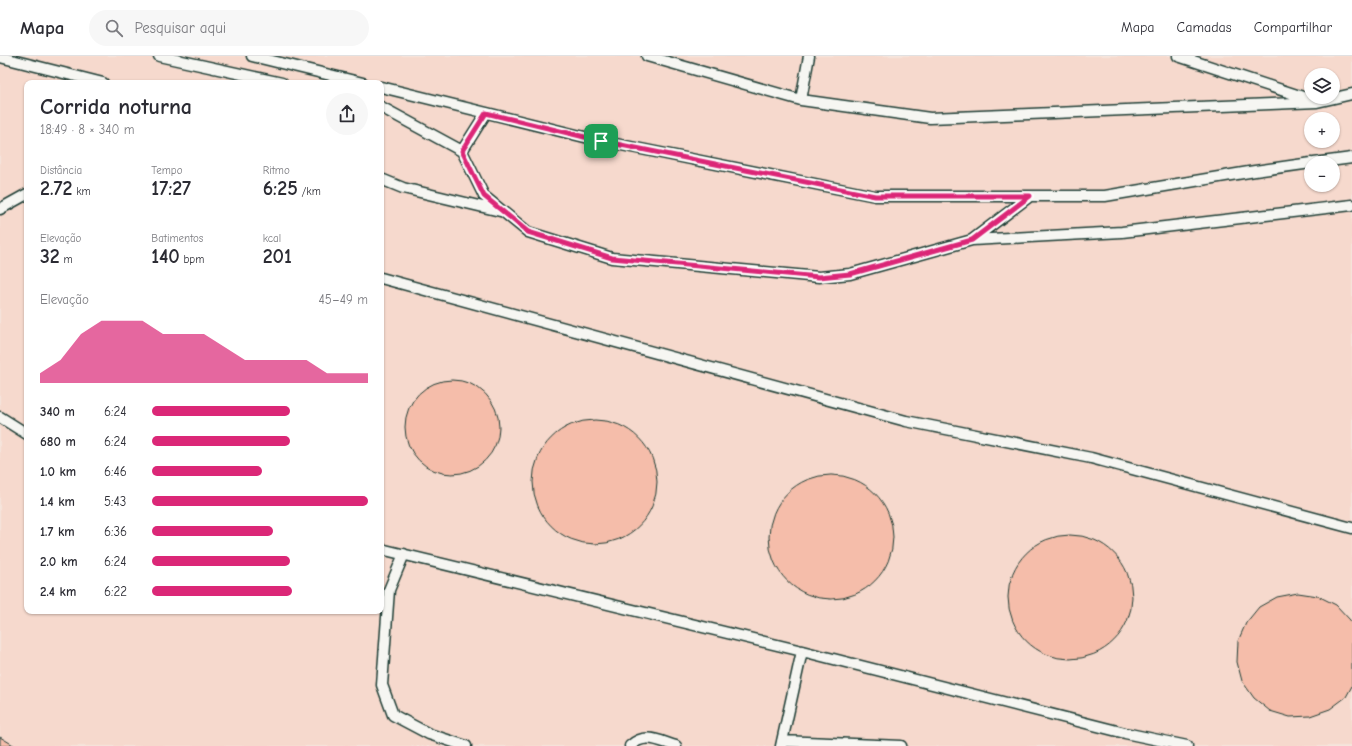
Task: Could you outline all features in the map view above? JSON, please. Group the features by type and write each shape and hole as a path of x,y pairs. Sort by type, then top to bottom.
{"lane":[{"path":"159,56 268,80"},
{"path":"252,56 351,80"},
{"path":"647,56 801,100 930,118 1304,103"},
{"path":"801,100 809,56"},
{"path":"1178,56 1304,98"},
{"path":"0,57 89,80"},
{"path":"384,88 601,141 875,196 1105,196 1304,164"},
{"path":"1340,97 1352,94"},
{"path":"384,110 462,151 484,196 528,232 612,258 819,277 850,274 972,240 1122,232 1352,205"},
{"path":"462,151 486,113"},
{"path":"1340,160 1352,158"},
{"path":"384,179 403,188 503,212"},
{"path":"0,209 24,196"},
{"path":"972,240 1030,196"},
{"path":"384,279 906,421 1091,458 1352,528"},
{"path":"0,417 24,432"},
{"path":"384,550 802,651 1118,731 1187,746"},
{"path":"404,554 388,590 382,685 393,715 429,734 466,746"},
{"path":"802,651 782,744 901,746"},
{"path":"630,746 635,741 647,737 676,746"}],"shaded area":[{"path":"0,56 1352,56 1352,746 0,746"}],"building":[{"path":"452,380 470,383 486,393 496,409 499,427 496,445 486,461 470,471 452,474 434,471 418,461 408,445 405,427 408,409 418,393 434,383"},
{"path":"595,420 607,421 619,425 639,438 652,458 656,470 656,494 652,506 639,526 619,539 607,543 595,544 583,543 571,539 551,526 538,506 534,494 533,482 534,470 538,458 551,438 571,425 583,421"},
{"path":"831,475 843,476 855,480 875,493 888,513 892,525 892,549 888,561 875,581 855,594 843,598 831,599 819,598 807,594 787,581 774,561 770,549 769,537 770,525 774,513 787,493 807,480 819,476"},
{"path":"1070,535 1082,536 1094,540 1114,553 1127,573 1131,585 1131,609 1127,621 1114,641 1094,654 1082,658 1070,659 1058,658 1046,654 1026,641 1013,621 1009,609 1008,597 1009,585 1013,573 1026,553 1046,540 1058,536"},
{"path":"1298,593 1318,596 1336,605 1350,620 1352,624 1352,686 1346,697 1330,709 1310,716 1290,717 1270,711 1254,698 1242,681 1237,662 1238,641 1246,623 1259,607 1277,597"},
{"path":"0,737 15,746 0,746"}],"route":[{"path":"486,113 601,141 875,196 1030,196 972,240 850,274 819,277 612,258 528,232 484,196 462,151 486,113"}]}
